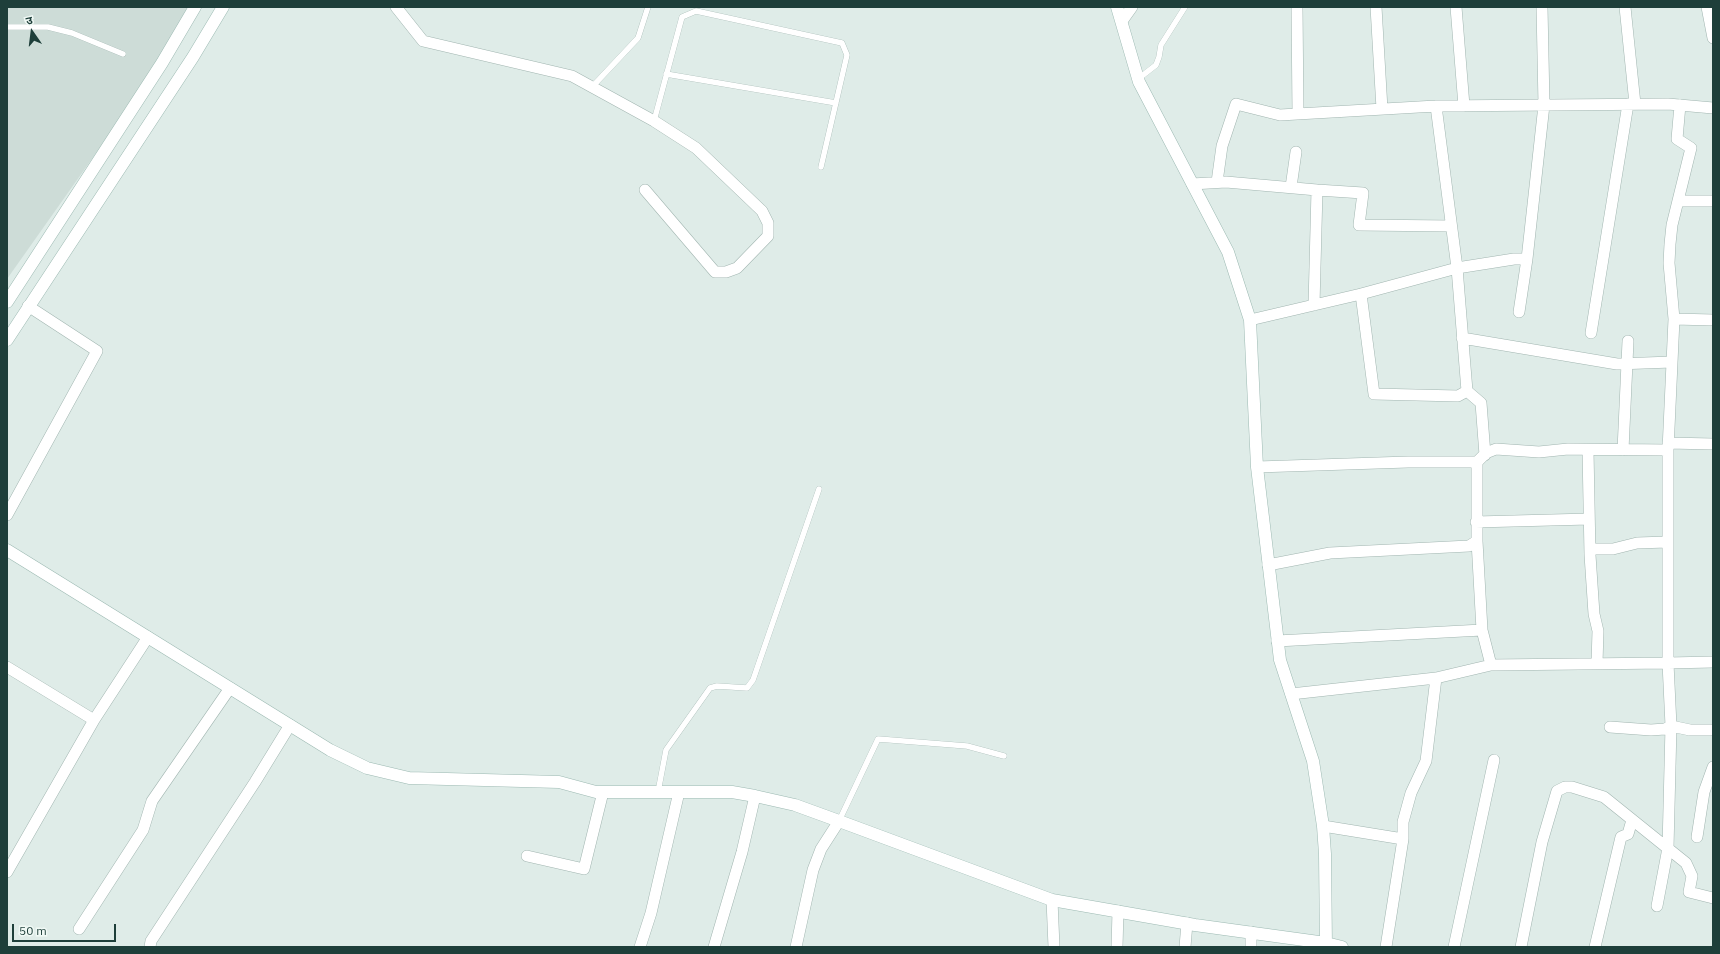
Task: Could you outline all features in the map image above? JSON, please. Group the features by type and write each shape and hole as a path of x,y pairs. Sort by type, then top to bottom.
{"street":[{"path":"7,302 162,63 195,7"},
{"path":"7,340 193,57 223,7"},
{"path":"396,7 411,28 423,41 572,76 654,121 696,148 762,211 768,223 768,236 737,268 726,272 715,272 645,190"},
{"path":"1117,7 1138,79 1228,252 1250,320 1257,468 1277,641 1280,660 1313,761 1323,826 1326,945"},
{"path":"1122,21 1132,7"},
{"path":"1297,7 1298,114"},
{"path":"1376,7 1382,109"},
{"path":"1456,7 1464,106"},
{"path":"1519,312 1527,259 1544,105 1542,7"},
{"path":"1592,333 1631,104 1625,7"},
{"path":"1710,13 1713,38"},
{"path":"1217,182 1222,146 1236,104 1280,115 1436,106 1631,104 1680,105 1713,108"},
{"path":"1658,906 1668,848 1671,726 1668,663 1667,542 1668,446 1674,319 1669,263 1672,226 1691,148 1677,139 1680,105"},
{"path":"1436,106 1457,268 1467,391 1480,403 1481,459 1476,522 1482,630 1491,665"},
{"path":"1291,187 1296,152"},
{"path":"1192,184 1217,182 1363,193 1359,225 1451,226"},
{"path":"1314,305 1317,190"},
{"path":"1678,201 1713,201"},
{"path":"1250,320 1361,294 1457,268 1514,259 1527,259"},
{"path":"1361,294 1374,394 1458,396 1467,391"},
{"path":"7,515 97,351 28,306"},
{"path":"1674,319 1713,320"},
{"path":"1462,338 1617,364 1672,362"},
{"path":"1623,450 1628,340"},
{"path":"1257,468 1481,459 1496,449 1539,452 1623,450 1713,444"},
{"path":"1588,450 1590,549 1594,614 1598,631 1597,663"},
{"path":"1476,522 1589,519"},
{"path":"1268,565 1330,553 1469,546 1477,541"},
{"path":"1590,549 1613,549 1637,543 1667,542"},
{"path":"7,550 330,750 367,768 409,778 559,782 596,792 732,792 755,796 795,805 1052,900 1187,923 1251,932 1288,942 1342,947"},
{"path":"1277,641 1482,630"},
{"path":"7,872 94,720 148,637"},
{"path":"1291,694 1436,678 1491,665 1713,662"},
{"path":"8,671 94,720"},
{"path":"1386,947 1403,839 1404,822 1411,793 1426,761 1436,678"},
{"path":"79,929 143,830 152,801 230,688"},
{"path":"150,947 151,941 255,782 290,725"},
{"path":"1610,727 1651,730 1665,729 1671,726 1690,730 1713,730"},
{"path":"1454,947 1494,760"},
{"path":"1697,837 1704,792 1713,767"},
{"path":"1521,947 1542,842 1557,791 1565,787 1572,787 1604,797 1686,863 1692,876 1689,892 1713,898"},
{"path":"527,856 584,869 603,792"},
{"path":"640,947 652,913 679,792"},
{"path":"714,947 742,852 755,796"},
{"path":"1595,947 1621,837 1628,834 1632,820"},
{"path":"796,947 813,870 821,849 839,821"},
{"path":"1323,826 1403,839"},
{"path":"1052,900 1054,947"},
{"path":"1117,947 1118,911"},
{"path":"1186,947 1187,923"},
{"path":"1251,932 1251,947"}],"lane":[{"path":"592,87 638,38 648,7"},
{"path":"1138,79 1156,65 1161,45 1185,7"},
{"path":"654,121 682,17 696,11 842,43 847,56 821,168"},
{"path":"7,28 48,27 72,33 123,54"},
{"path":"666,74 836,103"},
{"path":"658,792 666,750 710,688 717,686 747,688 753,680 819,488"},
{"path":"839,821 878,739 966,746 1004,756"}],"shaded area":[{"path":"7,7 188,7 180,23 130,105 7,279"}]}
